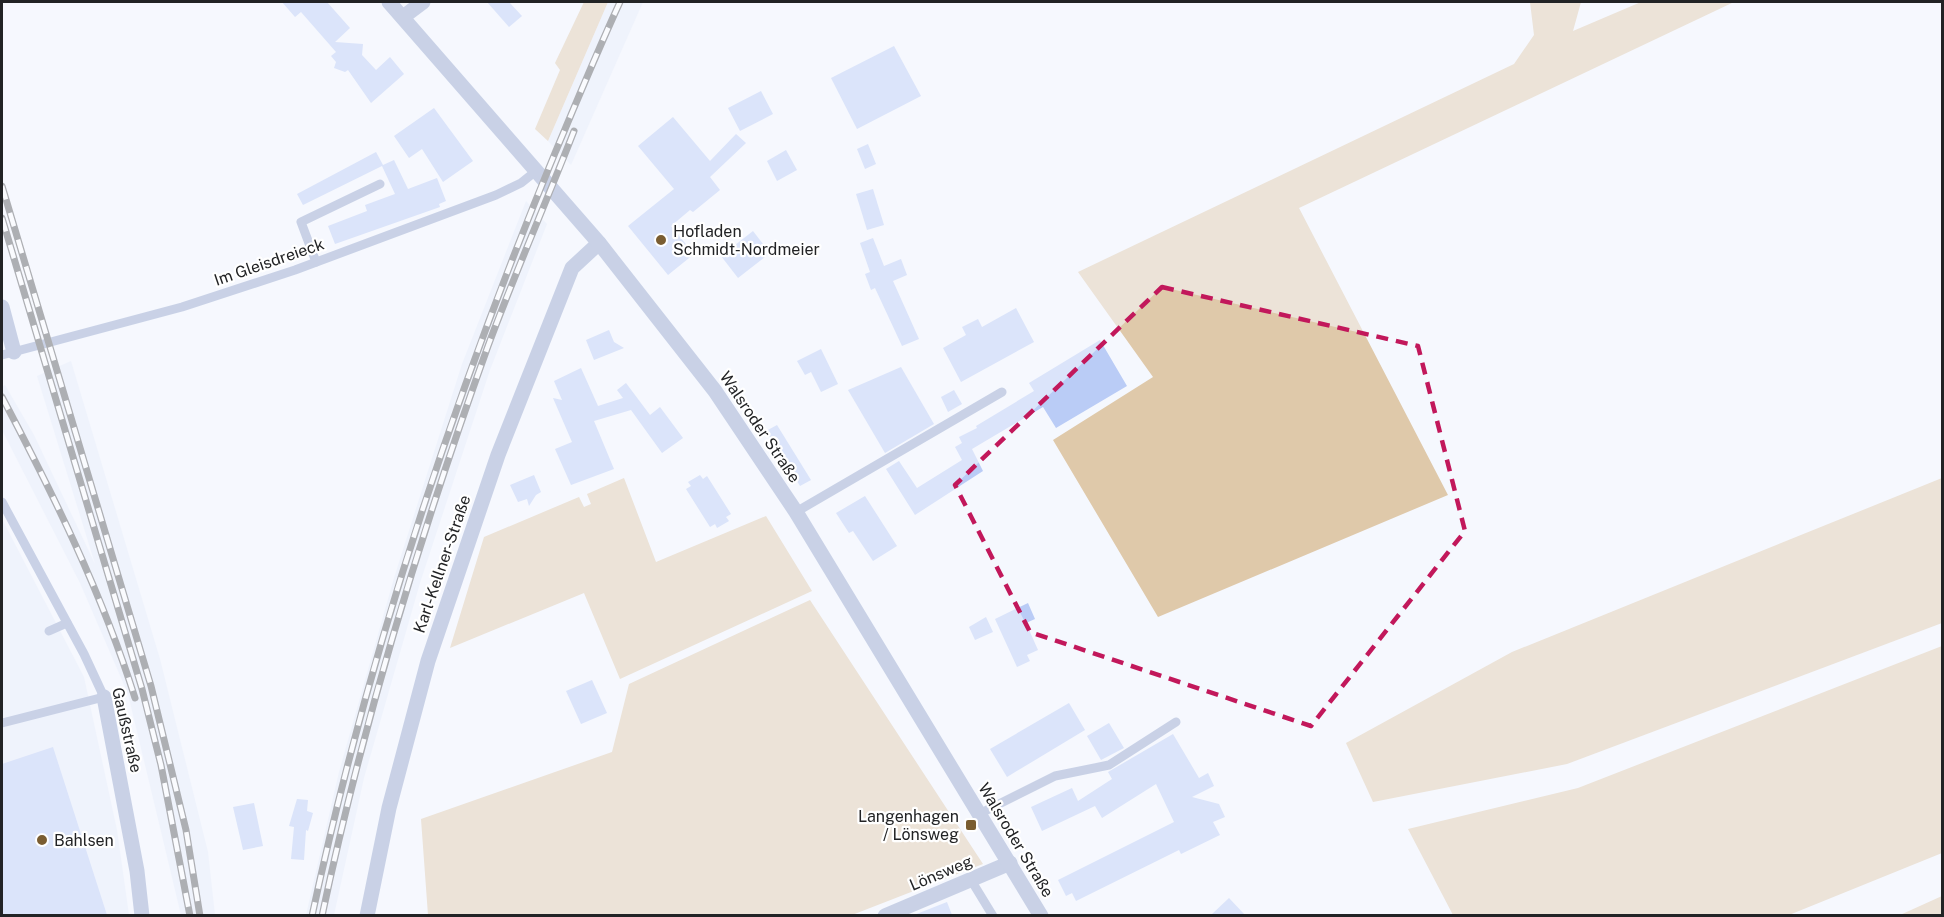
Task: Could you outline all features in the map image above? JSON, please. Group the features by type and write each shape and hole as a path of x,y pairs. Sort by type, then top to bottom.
{"street":[{"name":"Walsroder Straße","path":"389,2 599,243 646,300 715,391 796,513 1041,915"},
{"path":"403,17 423,2"},
{"name":"Karl-Kellner-Straße","path":"367,915 389,808 428,661 498,455 572,268 599,243"},
{"path":"2,307 8,353"},
{"name":"Gaußstraße","path":"104,697 137,871 142,915"},
{"name":"Lönsweg","path":"885,915 911,911 1010,862"}],"lane":[{"name":"Im Gleisdreieck","path":"8,353 182,307 316,262 496,195 521,183 536,171"},
{"path":"316,262 301,222 380,184"},
{"path":"796,513 1002,392"},
{"name":"Gaußstraße","path":"2,502 104,697"},
{"path":"49,631 67,623"},
{"path":"2,723 104,697"},
{"path":"979,814 1055,776 1109,765 1176,722"},
{"path":"971,880 993,915"}],"highlighted area":[{"path":"1162,287 1418,346 1465,531 1311,726 1030,632 955,485"}],"shaded area":[{"path":"584,2 608,2 548,141 535,129 560,70 555,63"},
{"path":"608,2 643,2 571,165 548,141"},
{"path":"1530,2 1581,2 1573,31 1641,2 1734,2 1299,208 1448,495 1158,617 1053,440 1153,377 1078,272 1514,64 1534,35"},
{"path":"526,201 547,224 490,370 420,583 364,778 334,915 306,915 339,772 394,578 462,364"},
{"path":"71,361 160,659 208,852 215,915 181,915 128,694 80,583 2,430 2,387 5,385 34,435 95,564 37,376"},
{"path":"624,478 656,562 766,516 812,591 620,679 584,593 450,648 484,537 579,497 584,507 591,504 587,494"},
{"path":"1942,478 1942,623 1567,764 1373,802 1346,743 1512,652"},
{"path":"2,519 84,677 117,830 129,915 2,915"},
{"path":"810,600 983,864 852,915 428,915 421,819 612,752 629,684"},
{"path":"1942,646 1942,853 1789,915 1453,915 1408,829 1578,788"},
{"path":"1942,896 1942,915 1900,915"}],"building":[{"path":"282,2 327,2 350,28 335,42 363,44 362,55 376,70 390,57 404,74 371,103 348,70 345,72 334,68 336,62 331,56 336,52 301,12 295,17"},
{"path":"487,2 509,2 522,16 509,27"},
{"path":"894,46 921,96 857,129 831,78"},
{"path":"761,91 773,114 740,131 728,108"},
{"path":"434,108 473,161 443,182 422,149 409,158 394,136"},
{"path":"673,117 710,161 736,134 746,143 710,177 720,190 671,226 694,254 668,275 628,226 674,189 638,146"},
{"path":"868,144 876,164 865,169 857,149"},
{"path":"786,150 797,170 777,181 767,161"},
{"path":"376,152 383,165 394,160 408,189 437,178 446,201 439,204 440,207 335,244 328,226 367,211 365,205 395,194 382,166 303,205 297,194"},
{"path":"873,189 884,225 867,230 856,194"},
{"path":"753,231 770,253 738,278 721,256"},
{"path":"873,238 884,266 901,259 907,275 893,281 919,339 902,346 875,288 871,290 865,274 870,272 860,243"},
{"path":"1016,308 1034,342 961,382 943,348 966,335 962,327 978,319 982,327"},
{"path":"609,330 614,342 624,348 594,360 586,340"},
{"path":"1100,340 1127,386 1056,428 1043,407 972,449 983,471 915,515 886,469 899,461 917,488 962,460 955,447 962,443 959,437 1034,391 1029,383"},
{"path":"821,349 838,384 821,392 811,372 805,375 797,361"},
{"path":"901,367 934,424 885,453 848,390"},
{"path":"581,368 598,406 623,398 617,390 626,383 650,415 660,407 683,438 662,453 631,410 594,421 614,469 571,485 555,449 572,442 553,398 562,400 554,381"},
{"path":"954,390 962,404 948,412 941,397"},
{"path":"777,425 811,480 800,486 766,431"},
{"path":"534,475 541,492 536,495 529,506 527,499 518,502 510,485"},
{"path":"700,475 703,479 707,476 731,514 726,517 729,521 717,528 715,524 710,527 686,489 691,486 688,482"},
{"path":"865,496 897,546 873,561 853,531 849,533 836,513"},
{"path":"1028,603 1035,619 1026,623 1038,650 1027,655 1030,661 1017,667 995,619"},
{"path":"986,617 993,632 975,640 969,627"},
{"path":"592,680 607,713 581,724 566,691"},
{"path":"1069,703 1085,730 1007,777 990,749"},
{"path":"1109,723 1124,748 1101,760 1087,736"},
{"path":"1173,734 1199,778 1208,773 1214,786 1192,797 1219,804 1225,817 1213,822 1220,835 1181,854 1179,850 1076,901 1072,893 1066,896 1058,880 1174,822 1156,784 1102,818 1095,806 1042,831 1031,807 1072,788 1078,801 1112,779 1108,772"},
{"name":"Bahlsen","path":"53,747 107,915 2,915 2,764"},
{"path":"297,799 308,800 307,811 313,813 308,831 306,830 304,860 291,859 294,827 289,826"},
{"path":"254,803 263,846 243,850 233,807"},
{"path":"1229,898 1245,915 1211,915"},
{"path":"947,902 952,915 914,915"}],"railway":[{"path":"312,916 359,721 416,529 448,434 518,246 620,2"},
{"path":"322,916 375,699 417,557 488,346 574,131"},
{"path":"2,186 151,686 186,830 200,916"},
{"path":"2,218 142,689 161,765 190,916"},
{"path":"2,397 40,470 92,582 135,698"}],"place":[{"name":"Hofladen Schmidt-Nordmeier","path":"661,240"},
{"name":"Langenhagen / Lönsweg","path":"971,825"},
{"name":"Bahlsen","path":"42,840"}]}
